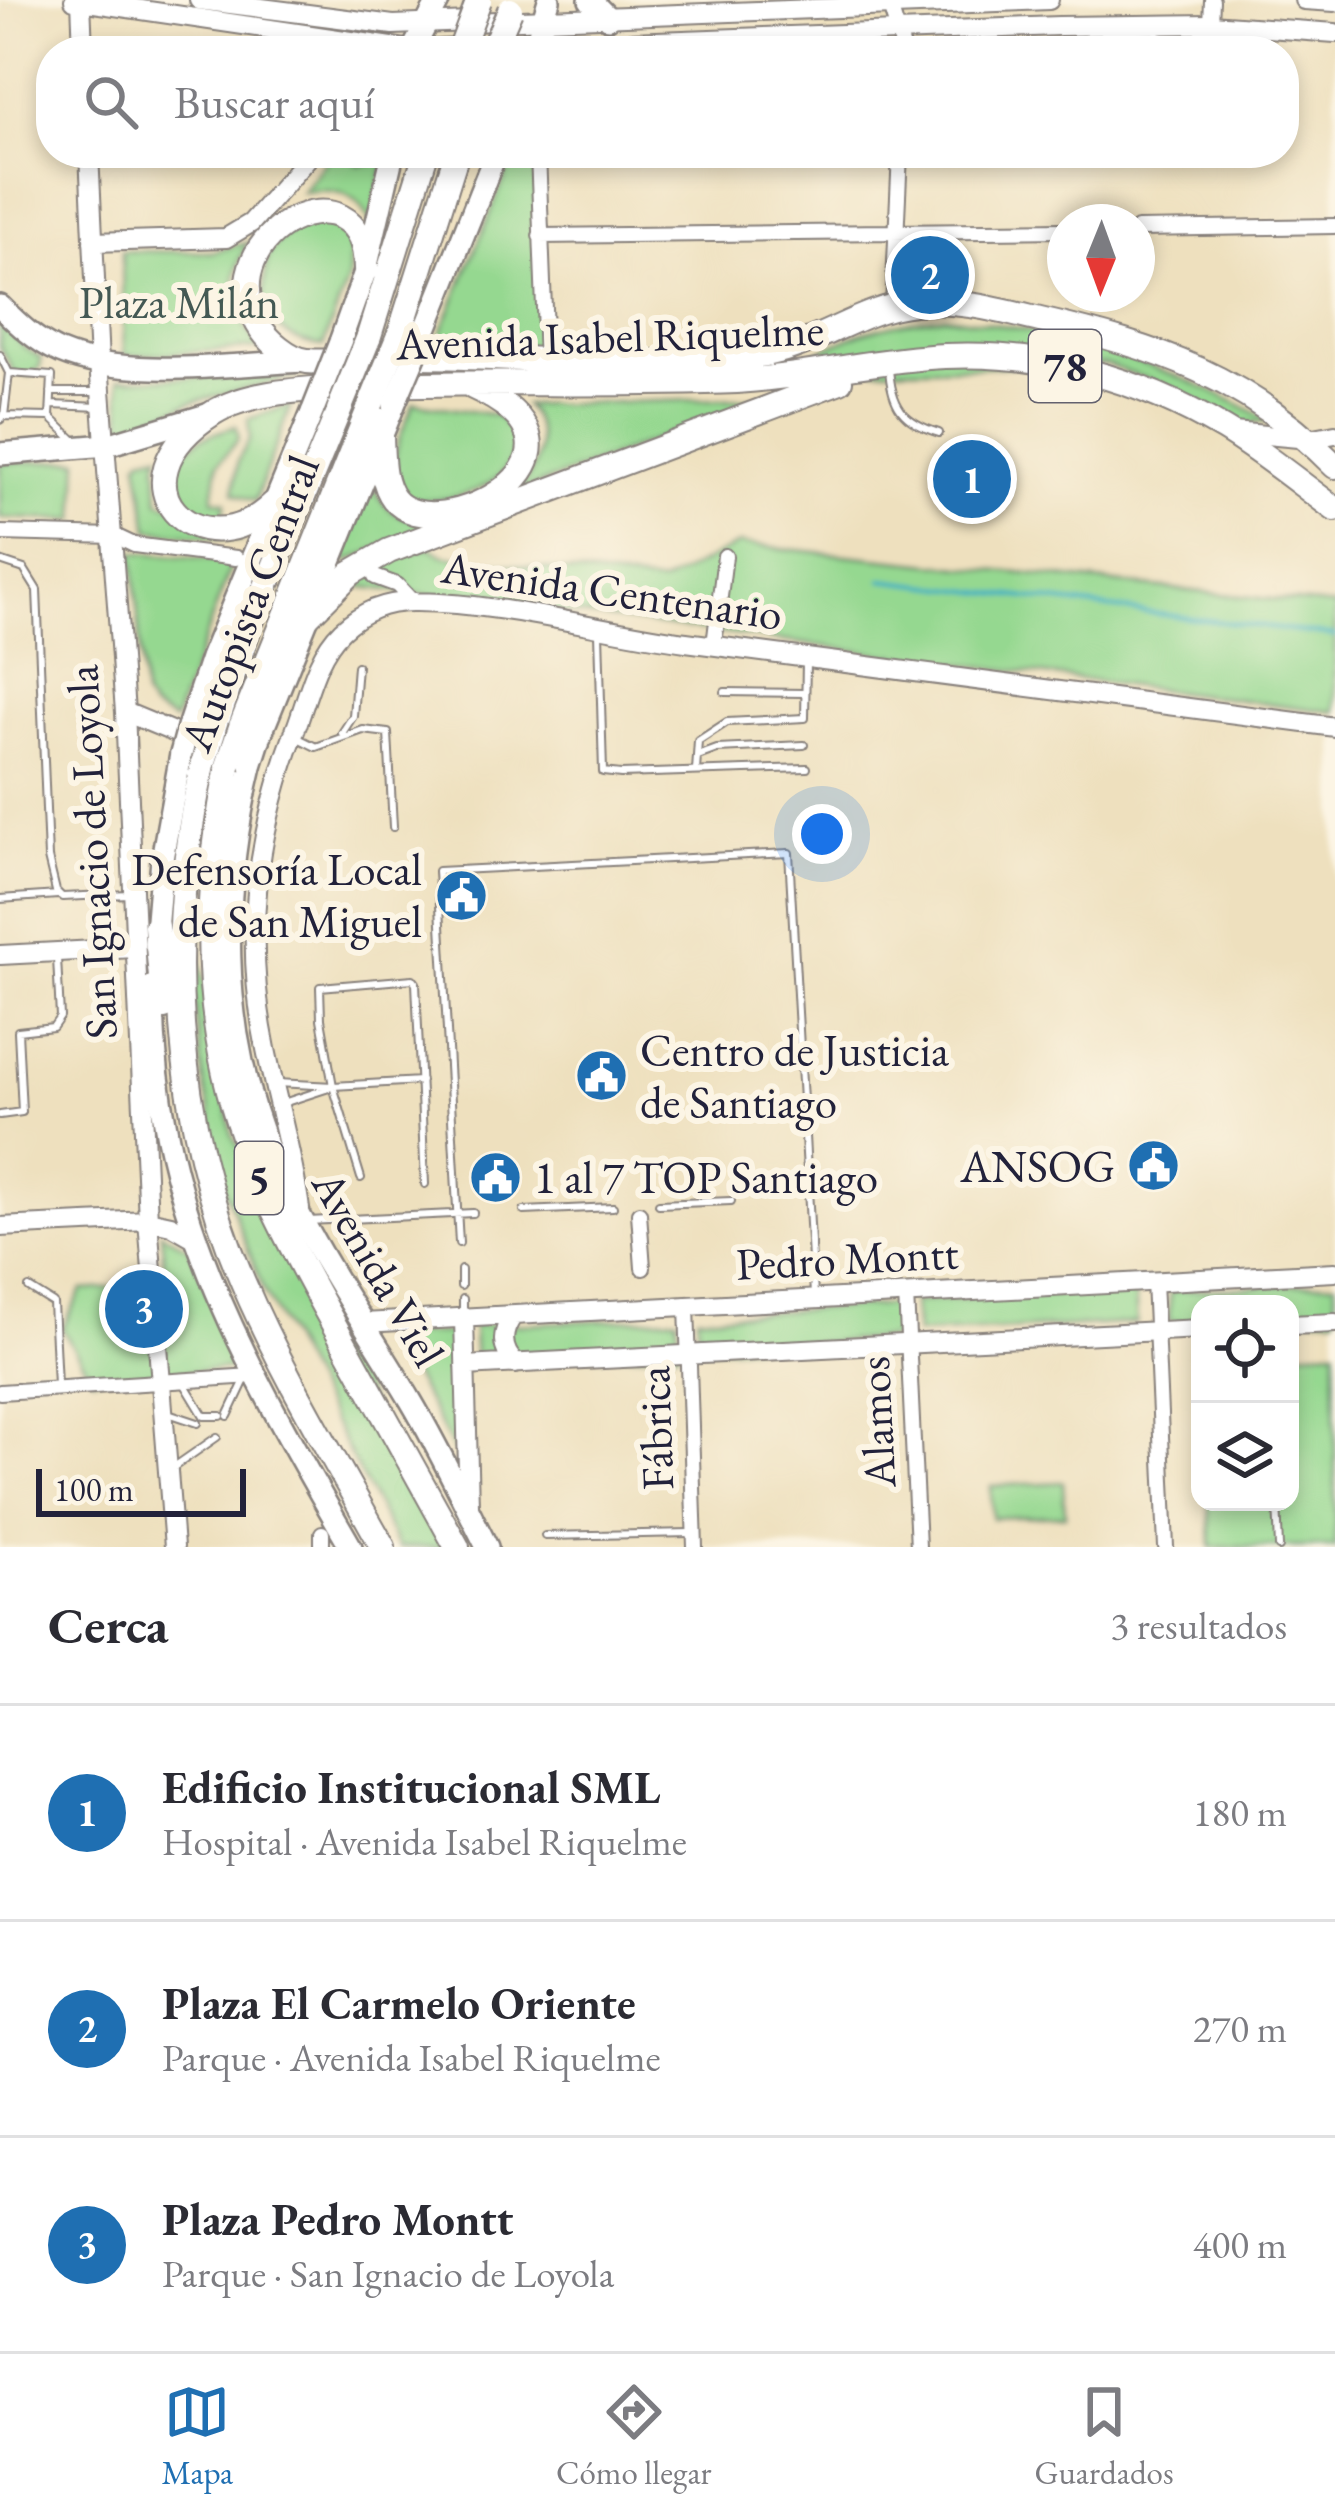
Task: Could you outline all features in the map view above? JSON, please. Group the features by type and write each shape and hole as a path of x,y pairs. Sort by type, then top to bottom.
{"highway":[{"path":"466,36 479,0"},
{"path":"499,36 512,5"},
{"name":"Autopista Central","path":"421,168 368,339 250,625 201,728 224,762 209,935 215,1012 234,1106 279,1224 457,1547"},
{"name":"Autopista Central","path":"383,1547 256,1310 229,1247 200,1147 185,1064 179,944 189,835 224,762 251,729 411,336 453,168"},
{"path":"304,361 268,338 251,310 249,277 262,246 292,217 331,214 362,237 366,269"},
{"name":"Avenida Isabel Riquelme","path":"304,361 410,356 743,358 795,346 893,306 971,304 1142,344 1193,364 1245,392 1309,439 1335,466"},
{"name":"Avenida Isabel Riquelme","path":"214,413 306,390 739,380 975,356 1065,366 1151,392 1229,432 1335,508"},
{"path":"304,619 351,573 389,550 889,362"},
{"path":"381,436 388,489 411,511 446,512 505,490 528,461 526,428 503,403 465,384"},
{"path":"214,413 188,434 166,462 161,480 170,505 190,523 224,530 250,523 274,504"},
{"path":"156,926 171,1067 179,1102 200,1147"}],"main road":[{"path":"419,36 439,0"},
{"path":"590,0 609,9"},
{"path":"201,728 274,504 366,269 390,168"},
{"path":"411,336 489,168"},
{"name":"Avenida Isabel Riquelme","path":"0,306 32,335 64,354 99,364 304,361"},
{"path":"251,729 304,619 381,436 383,405"},
{"name":"Avenida Isabel Riquelme","path":"0,454 107,445 214,413"},
{"path":"224,762 167,826 153,1014 159,1080 194,1238 223,1312 250,1377 351,1547"},
{"name":"Avenida Viel","path":"224,762 234,1010 258,1121 302,1218 428,1431 488,1547"}],"street":[{"path":"82,36 79,0 314,36"},
{"path":"200,0 424,25 546,11 718,6 755,11 1051,0 1059,26"},
{"path":"1211,25 1212,0"},
{"path":"1304,0 1335,2"},
{"path":"889,3 900,36"},
{"path":"755,11 756,36"},
{"path":"961,36 1059,26 1159,25 1335,33"},
{"name":"San Ignacio de Loyola","path":"89,168 125,712 148,1220 172,1381 166,1412 174,1547"},
{"path":"93,242 226,238 251,223 299,168"},
{"path":"538,168 546,360"},
{"path":"893,306 899,168"},
{"path":"1155,229 1335,226"},
{"path":"540,236 1047,230"},
{"path":"1229,432 1309,439 1335,434"},
{"path":"0,533 115,536 134,545 236,558"},
{"path":"714,646 725,556"},
{"path":"375,577 397,585 412,602"},
{"name":"Avenida Centenario","path":"302,1218 295,1167 265,1046 253,936 260,855 274,792 321,661 338,634 366,612 412,602 485,609 714,646 1335,727"},
{"path":"125,712 274,792"},
{"path":"224,762 293,736"},
{"path":"0,955 134,948"},
{"path":"639,1213 643,1268"},
{"path":"0,1227 148,1220 171,1225 194,1238"},
{"name":"Pedro Montt","path":"363,1323 463,1309 513,1316 1335,1272"},
{"path":"1154,1281 1166,1547"},
{"name":"Alamos","path":"906,1294 918,1547"},
{"name":"Fábrica","path":"687,1306 695,1540"},
{"name":"Avenida Viel","path":"463,1309 469,1511"},
{"path":"513,1316 503,1342 516,1364"},
{"path":"1299,1325 1335,1323"},
{"name":"Pedro Montt","path":"466,1366 1191,1329"},
{"path":"0,1392 250,1377"}],"lane":[{"path":"1158,36 1159,25"},
{"path":"50,417 52,376 64,354"},
{"path":"0,355 9,373 2,418 50,417 82,448"},
{"path":"889,362 898,408 913,426 939,434"},
{"path":"9,373 52,376"},
{"path":"51,392 103,399"},
{"path":"51,405 103,399"},
{"path":"0,561 24,569 37,590 48,858 58,895"},
{"path":"598,629 603,772 807,768"},
{"path":"696,771 698,741 727,722 805,718 807,658"},
{"path":"340,735 353,716 356,666"},
{"path":"725,692 805,693"},
{"path":"293,736 316,747 363,730 388,733 393,827"},
{"path":"698,756 717,749 804,745"},
{"path":"459,1243 439,871 789,853 814,1299"},
{"path":"0,899 132,894"},
{"path":"0,1115 22,1112 18,1031 53,1027 60,1017 57,952"},
{"path":"361,1178 333,1086 320,986 406,979 416,983 425,1184"},
{"path":"273,1082 333,1086 421,1081"},
{"path":"279,1106 291,1097 333,1086"},
{"path":"798,1198 809,1197"},
{"path":"659,1204 731,1201"},
{"path":"524,1211 613,1207"},
{"path":"302,1218 473,1213"},
{"path":"460,1270 461,1286"},
{"path":"29,1288 53,1303 57,1388"},
{"path":"172,1381 204,1416 225,1416 250,1377"},
{"path":"166,1412 198,1424"},
{"path":"170,1470 217,1437"},
{"path":"1277,1511 1279,1547"},
{"path":"545,1536 695,1540"}],"green space":[{"path":"320,168 383,168 371,225 360,205 344,194 302,192"},
{"path":"509,168 535,168 540,347 438,340"},
{"path":"299,222 333,222 350,242 349,277 323,346 286,333 266,305 269,256"},
{"name":"Plaza Milán","path":"248,242 237,270 235,298 244,324 262,348 124,356 122,251 214,252"},
{"path":"919,255 949,256 949,290 909,290"},
{"path":"945,316 1030,331 1113,353 1193,383 1270,421 1236,424 1164,385 1105,364 774,371 861,333"},
{"path":"0,324 41,358 31,376 15,374 0,346"},
{"name":"Plaza Milán","path":"300,376 195,401 123,428 119,379"},
{"path":"764,398 511,495 529,475 538,453 537,429 525,405"},
{"path":"414,403 496,415 513,432 507,467 496,479 464,494 410,500 401,489 395,465"},
{"path":"291,405 255,501 234,493 238,460 250,439 248,419"},
{"path":"236,426 239,439 218,464 213,499 226,502 222,519 184,511 168,466 201,438"},
{"path":"160,453 159,501 247,530 241,541 149,530 138,462"},
{"path":"79,460 76,520 0,518 0,463"},
{"path":"371,478 394,512 436,522 349,561 340,559"},
{"path":"739,544 1335,606 1335,712 349,585 378,563 429,547 445,556 662,584"},
{"path":"133,552 233,561 174,721 152,709 144,698"},
{"path":"200,856 200,960 232,1134 446,1547 398,1547 263,1289 225,1189 203,1077 194,994"},
{"path":"161,1232 190,1249 241,1368 92,1378 62,1329 82,1290 166,1285"},
{"path":"1335,1282 1335,1316 1299,1318 1299,1295 1191,1295 1191,1322 1169,1321 1170,1293"},
{"path":"1135,1290 1137,1323 916,1334 913,1302"},
{"path":"895,1305 896,1338 699,1349 697,1316"},
{"path":"677,1317 679,1352 475,1362 473,1326"},
{"path":"454,1333 460,1451 454,1451 397,1347 403,1334"},
{"path":"1335,1349 1335,1547 1211,1547 1209,1511 1299,1511 1299,1351"},
{"path":"1063,1482 1065,1515 992,1518 991,1486"}],"waterway":[{"path":"882,580 1335,636"}],"place":[{"name":"Plaza El Carmelo Oriente","path":"930,275"},
{"name":"Edificio Institucional SML","path":"972,479"},
{"name":"Defensoría Local de San Miguel","path":"461,895"},
{"name":"Centro de Justicia de Santiago","path":"601,1076"},
{"name":"ANSOG","path":"1154,1166"},
{"name":"1 al 7 TOP Santiago","path":"495,1177"},
{"name":"Plaza Pedro Montt","path":"144,1309"}]}
